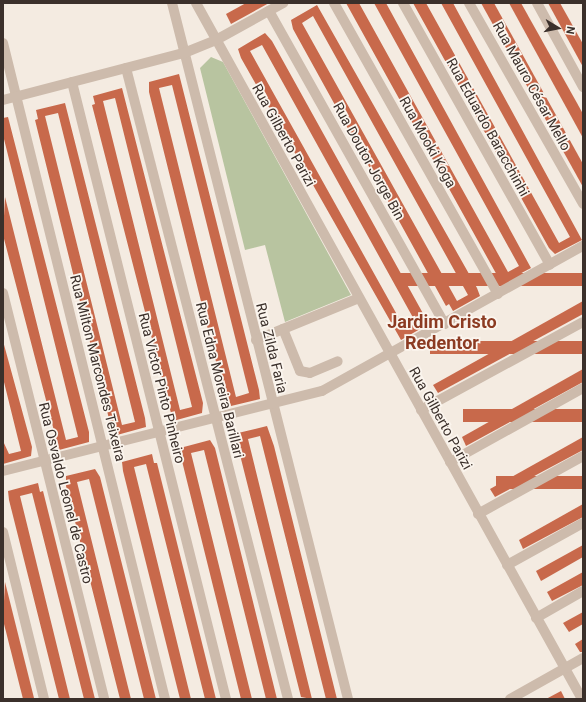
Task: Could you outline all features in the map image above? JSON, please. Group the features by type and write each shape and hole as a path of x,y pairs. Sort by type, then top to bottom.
{"street":[{"name":"Rua Zilda Faria","path":"172,3 348,699"},
{"name":"Rua Gilberto Parizi","path":"196,3 478,514 582,699"},
{"path":"3,100 184,53 216,40 284,3"},
{"name":"Rua Mooki Koga","path":"334,3 498,294"},
{"name":"Rua Eduardo Baracchinhi","path":"403,3 550,265"},
{"name":"Rua Mauro César Mello","path":"469,3 583,204"},
{"path":"537,3 583,87"},
{"name":"Rua Doutor Jorge Bin","path":"269,11 445,324"},
{"name":"Rua Milton Marcondes Teixeira","path":"3,43 165,699"},
{"name":"Rua Edna Moreira Barillari","path":"126,68 288,699"},
{"name":"Rua Victor Pinto Pinheiro","path":"72,82 158,432 226,699"},
{"path":"3,471 322,391 390,355 583,246"},
{"name":"Rua Osvaldo Leonel de Castro","path":"3,293 104,699"},
{"path":"256,340 359,298"},
{"path":"421,410 583,322"},
{"path":"283,329 300,371 310,373 338,361"},
{"path":"450,462 583,388"},
{"path":"478,514 583,456"},
{"path":"507,565 583,523"},
{"path":"3,532 44,699"},
{"path":"536,618 583,591"},
{"path":"510,699 583,658"}],"green space":[{"path":"211,57 223,62 351,295 285,322 265,245 245,250 200,68"}],"building":[{"path":"246,3 269,3 231,24 226,14"},
{"path":"346,3 359,3 508,272 519,266 374,3 386,3 531,268 504,282 498,277"},
{"path":"413,3 426,3 559,243 570,237 441,3 453,3 582,240 555,254 549,248"},
{"path":"481,3 494,3 583,164 583,187"},
{"path":"509,3 521,3 577,103 583,114 583,138"},
{"path":"548,3 560,3 583,44 583,67"},
{"path":"317,5 477,288 480,296 453,311 449,304 446,306 293,29 291,20","holes":["313,16 468,295 457,301 302,23"]},
{"path":"265,33 272,41 425,317 427,325 401,340 241,58 238,49","holes":["262,45 416,323 405,329 250,51"]},
{"path":"179,74 259,390 260,399 231,406 228,398 225,398 149,92 149,82","holes":["172,85 249,393 236,397 159,88"]},
{"path":"122,88 203,403 202,413 173,421 92,105 95,104 93,96","holes":["115,98 192,407 180,410 103,101"]},
{"path":"65,103 145,418 146,427 117,435 114,426 111,427 35,120 38,119 36,110","holes":["58,113 135,422 122,425 45,116"]},
{"path":"8,117 89,432 89,442 59,450 3,235 5,197 66,440 78,437 3,135 3,118"},
{"path":"397,273 583,273 583,286 397,286"},
{"path":"583,301 583,314 438,393 433,385"},
{"path":"3,341 32,447 31,456 3,464 3,441 9,454 21,451 3,378"},
{"path":"430,341 583,341 583,354 430,354"},
{"path":"583,369 583,382 466,446 462,437"},
{"path":"463,409 583,409 583,422 463,422"},
{"path":"267,426 274,446 337,699 326,699 260,436 248,439 312,699 301,697 237,443 240,442 238,433"},
{"path":"583,437 583,450 495,497 490,489"},
{"path":"210,440 215,448 277,699 266,699 204,450 191,453 252,699 241,699 181,457 180,448"},
{"path":"152,454 154,463 157,463 216,699 205,699 146,464 134,467 191,699 180,699 123,471 122,462"},
{"path":"95,469 100,477 156,699 144,699 89,479 77,482 131,699 120,699 66,486 66,476"},
{"path":"496,476 583,476 583,489 496,489"},
{"path":"38,483 40,492 43,491 95,699 84,699 32,493 20,496 70,699 59,699 8,491"},
{"path":"583,504 583,517 523,549 519,540"},
{"path":"583,545 583,557 541,581 536,571"},
{"path":"583,572 583,585 552,601 547,592"},
{"path":"5,582 34,698 30,699 23,699 3,620"},
{"path":"583,612 583,624 569,632 563,623"},
{"path":"583,639 583,652 580,652 575,644"},
{"path":"561,691 565,699 546,699"}],"district":[{"name":"Jardim Cristo Redentor","path":"442,333"}]}
